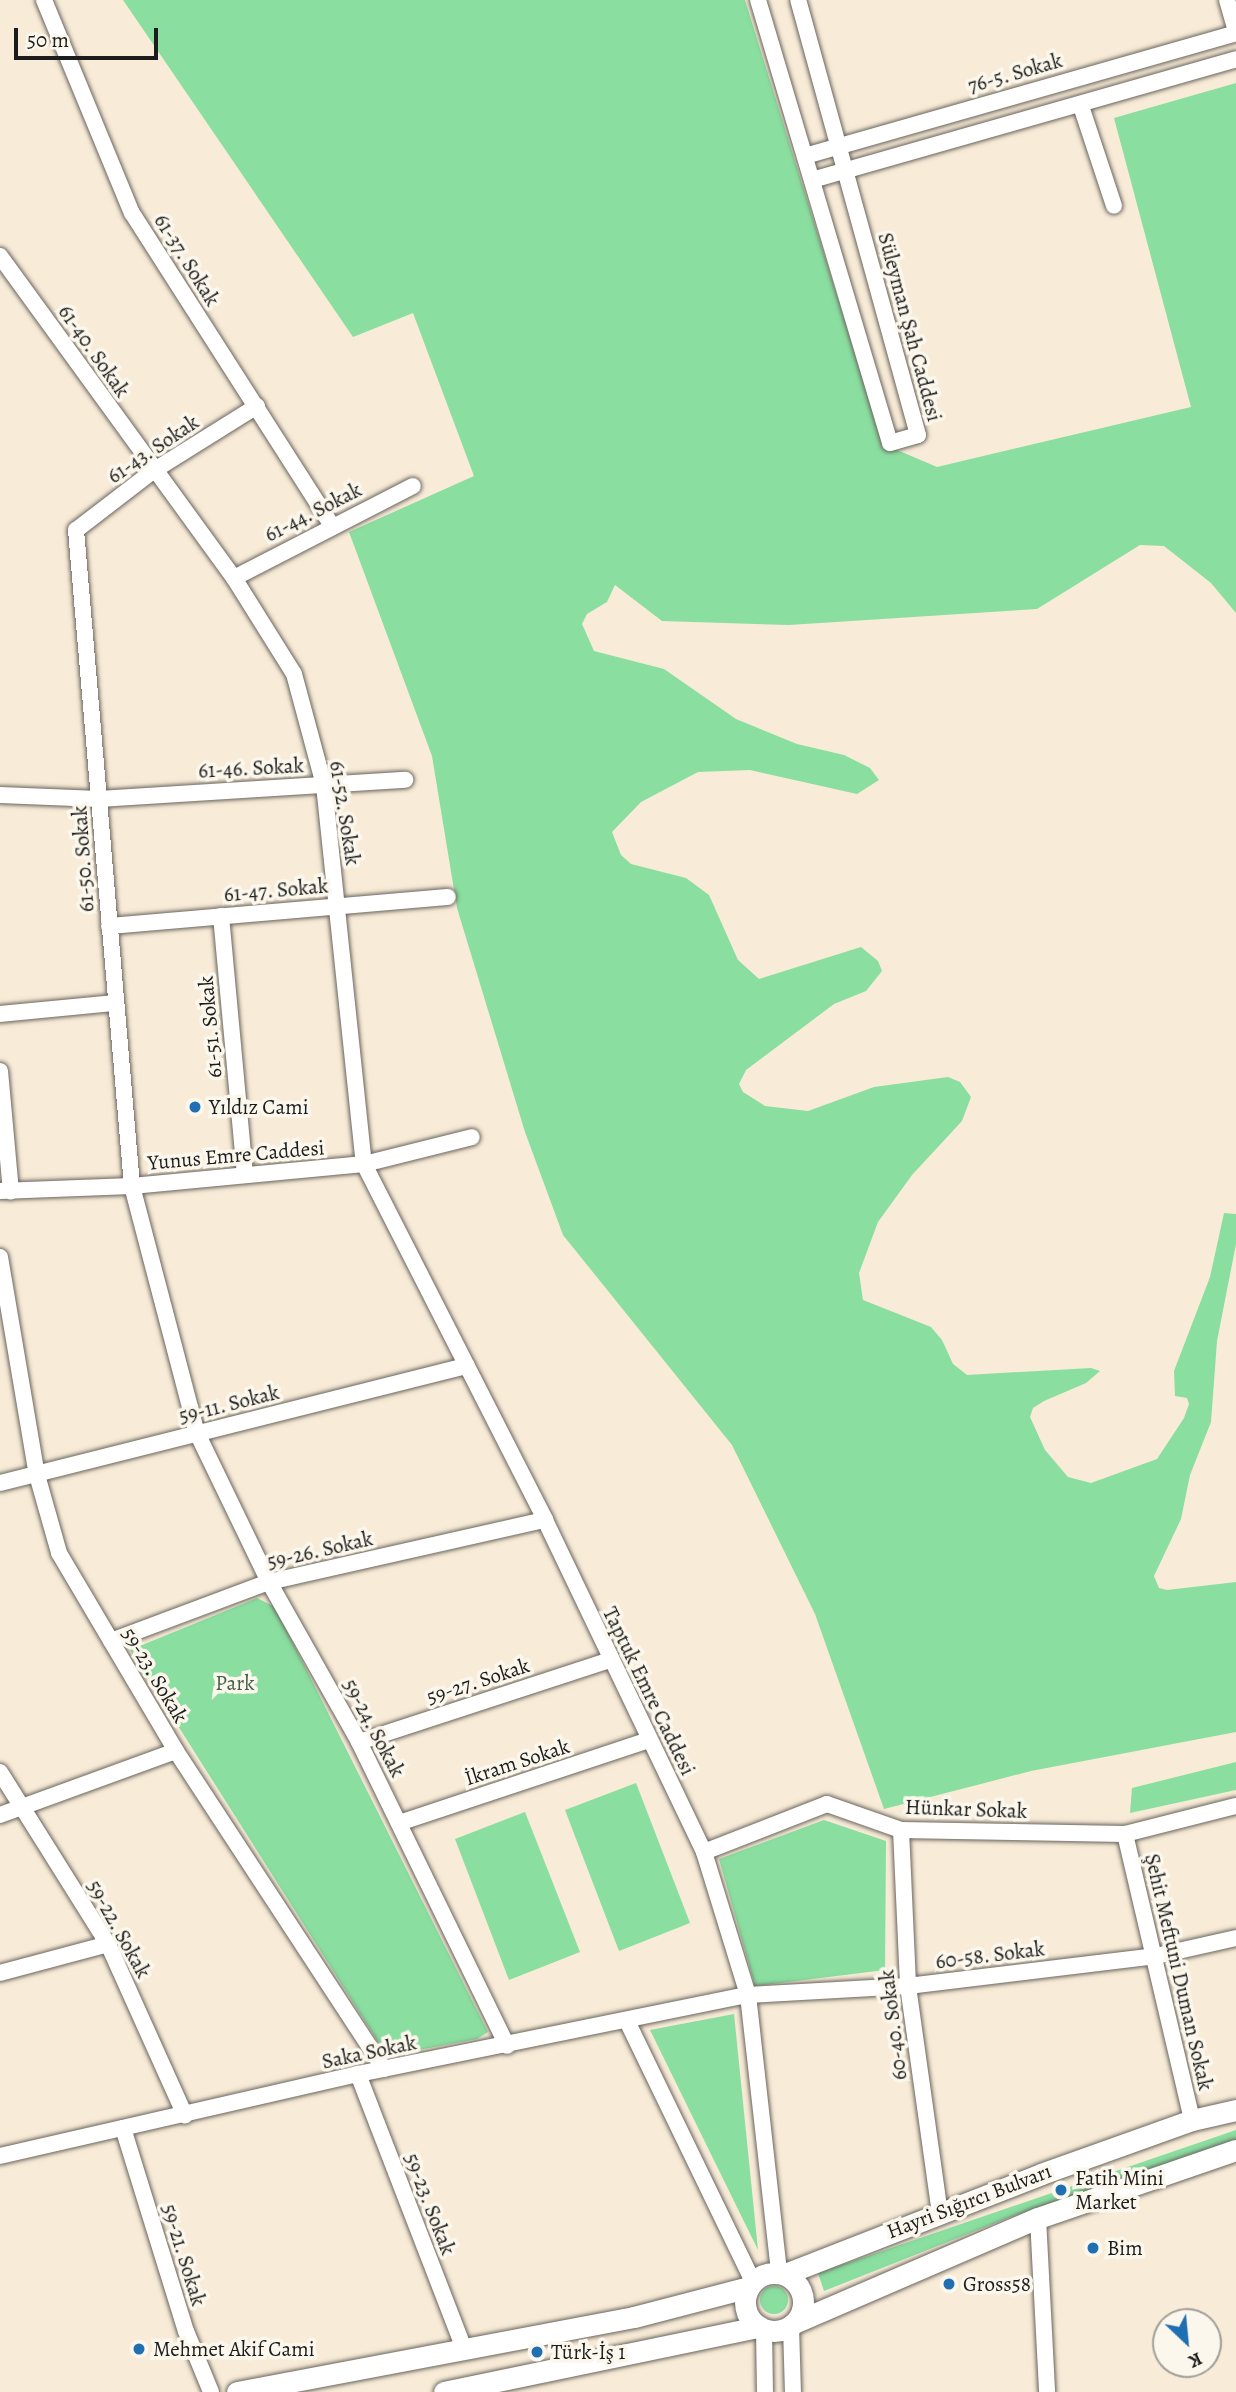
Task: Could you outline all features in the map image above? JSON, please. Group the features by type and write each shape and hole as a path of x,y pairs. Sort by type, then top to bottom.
{"street":[{"name":"61-37. Sokak","path":"44,0 132,213 331,524"},
{"name":"Süleyman Şah Caddesi","path":"758,0 890,443 918,435 798,0"},
{"path":"1227,0 1236,32"},
{"name":"76-5. Sokak","path":"805,156 1236,32"},
{"path":"812,180 1081,106 1236,59"},
{"path":"1081,106 1114,206"},
{"name":"61-40. Sokak","path":"0,256 153,471"},
{"name":"61-43. Sokak","path":"76,530 153,471 257,406"},
{"name":"61-52. Sokak","path":"153,471 234,578 294,674 324,785 364,1164"},
{"name":"61-44. Sokak","path":"234,578 331,524 413,486"},
{"name":"61-50. Sokak","path":"76,530 132,1186"},
{"name":"61-46. Sokak","path":"0,795 99,799 405,780"},
{"name":"61-47. Sokak","path":"109,926 448,897"},
{"name":"61-51. Sokak","path":"221,916 245,1175"},
{"path":"0,1014 115,1003"},
{"path":"0,1071 5,1191"},
{"name":"Yunus Emre Caddesi","path":"5,1191 132,1186 364,1164 472,1138"},
{"name":"Taptuk Emre Caddesi","path":"364,1164 545,1520 648,1740 704,1852 748,1995 782,2274"},
{"path":"132,1186 197,1433"},
{"name":"59-23. Sokak","path":"0,1257 37,1475 59,1553 176,1751 384,2069"},
{"name":"59-11. Sokak","path":"0,1483 467,1366"},
{"name":"59-24. Sokak","path":"197,1433 269,1582 359,1742 507,2046"},
{"name":"59-26. Sokak","path":"111,1641 269,1582 545,1520"},
{"name":"59-27. Sokak","path":"359,1742 610,1660"},
{"name":"İkram Sokak","path":"399,1823 648,1740"},
{"path":"0,1815 24,1809 176,1751"},
{"name":"59-22. Sokak","path":"0,1772 108,1944 185,2115"},
{"name":"Hünkar Sokak","path":"704,1852 827,1804 901,1830 1125,1834 1236,1806"},
{"name":"60-40. Sokak","path":"901,1830 908,1986 940,2213"},
{"name":"Şehit Meftuni Duman Sokak","path":"1125,1834 1156,1955 1192,2120"},
{"name":"60-58. Sokak","path":"748,1995 908,1986 1156,1955 1236,1938"},
{"path":"0,1973 108,1944"},
{"name":"Saka Sokak","path":"0,2156 358,2074 628,2023 748,1995"},
{"path":"628,2023 751,2284 746,2309 761,2328 765,2392"},
{"name":"59-23. Sokak","path":"358,2074 464,2349"},
{"name":"Hayri Sığırcı Bulvarı","path":"782,2274 1192,2120 1236,2110"},
{"name":"59-21. Sokak","path":"123,2128 186,2331 211,2392"},
{"name":"Hayri Sığırcı Bulvarı","path":"793,2324 1038,2218 1236,2150"},
{"path":"1038,2218 1047,2392"},
{"path":"237,2392 634,2318 751,2284 762,2275 782,2274 799,2285 803,2295 793,2324 793,2392"},
{"path":"444,2392 500,2386 761,2328 793,2324"}],"green space":[{"path":"123,0 745,0 883,444 937,467 1191,407 1114,118 1236,83 1236,613 1211,583 1164,546 1140,545 1037,609 789,625 662,621 615,585 607,602 587,614 582,624 594,651 664,669 736,719 797,744 844,755 870,768 879,780 857,794 750,770 698,772 641,802 612,832 621,855 631,864 686,878 709,895 738,960 759,979 861,947 878,961 882,971 866,991 834,1004 746,1070 739,1084 743,1092 765,1106 808,1111 874,1087 948,1077 960,1082 971,1097 962,1121 912,1175 878,1222 859,1273 863,1300 931,1327 942,1340 953,1364 967,1375 1091,1368 1100,1371 1086,1383 1033,1408 1030,1417 1045,1450 1068,1477 1091,1483 1157,1459 1184,1418 1189,1404 1187,1398 1175,1396 1174,1371 1210,1277 1224,1213 1236,1214 1236,1244 1217,1341 1211,1422 1190,1475 1181,1519 1154,1576 1159,1588 1167,1590 1236,1582 1236,1732 1031,1771 884,1809 815,1614 732,1445 563,1235 525,1132 457,908 432,756 349,532 474,476 413,313 353,337"},
{"name":"Park","path":"257,1598 275,1607 488,2032 477,2039 387,2056 130,1650"},
{"path":"1236,1762 1236,1790 1130,1813 1132,1788"},
{"path":"636,1783 690,1923 619,1951 565,1810"},
{"path":"525,1812 580,1952 509,1980 455,1839"},
{"path":"824,1820 886,1841 885,1970 755,1986 719,1859"},
{"path":"734,2014 758,2250 650,2030"},
{"path":"1236,2130 1236,2140 1008,2218 824,2291 818,2273"},
{"path":"774,2286 784,2290 788,2300 784,2310 774,2314 764,2310 760,2300 764,2290"}],"place":[{"name":"Yıldız Cami","path":"195,1107"},
{"name":"Fatih Mini Market","path":"1061,2190"},
{"name":"Bim","path":"1093,2248"},
{"name":"Gross58","path":"949,2284"},
{"name":"Mehmet Akif Cami","path":"139,2349"},
{"name":"Türk-İş 1","path":"537,2352"}]}
